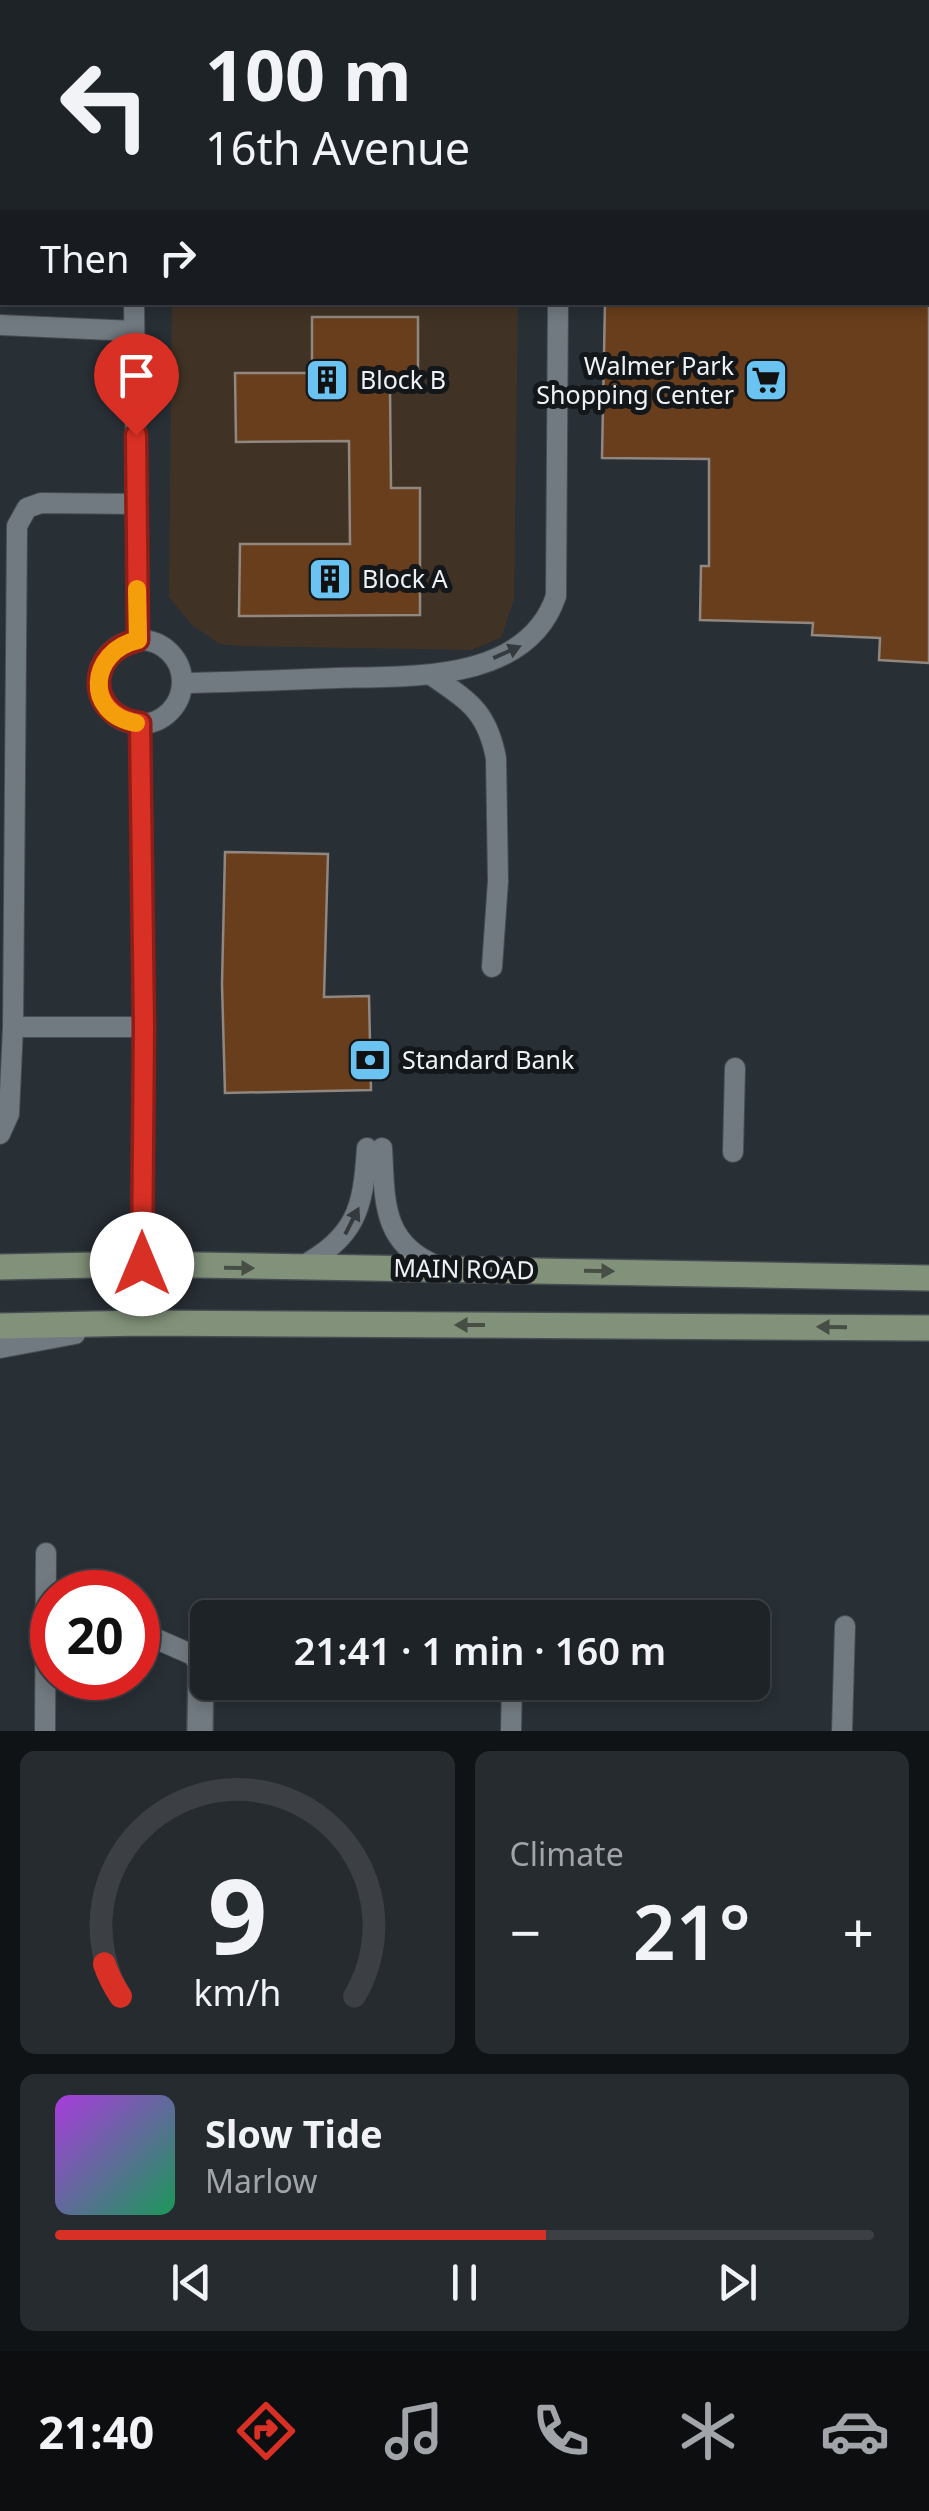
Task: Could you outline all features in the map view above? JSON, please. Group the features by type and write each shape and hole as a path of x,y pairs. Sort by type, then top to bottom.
{"main road":[{"name":"MAIN ROAD","path":"0,1267 142,1264 929,1278"},
{"path":"0,1326 141,1323 929,1328"}],"street":[{"path":"200,1700 200,1731"}],"lane":[{"path":"134,305 138,640"},
{"path":"182,684 434,676 525,644 542,628 556,596 558,305"},
{"path":"0,325 134,331"},
{"path":"0,1134 9,1114 14,1027 18,526 27,508 41,503 136,504"},
{"path":"138,640 152,641 175,657 182,684 174,707 153,722 140,723 116,716 100,695 98,683 105,658 114,649 138,640"},
{"path":"434,676 472,704 485,720 496,758 498,881 492,967"},
{"path":"0,1348 141,1323 144,1026 140,723"},
{"path":"14,1027 144,1026"},
{"path":"733,1152 735,1068"},
{"path":"297,1269 324,1254 348,1233 375,1148 395,1233 416,1256 443,1268"},
{"path":"46,1552 47,1570"},
{"path":"842,1731 845,1626"},
{"path":"160,1641 190,1654"},
{"path":"45,1731 46,1700"},
{"path":"512,1700 512,1731"}],"shaded area":[{"path":"172,305 518,305 514,599 501,638 471,650 220,644 192,625 169,597"}],"building":[{"name":"Walmer Park Shopping Center","path":"605,305 929,305 929,663 879,660 880,638 812,635 813,623 700,620 701,566 709,566 709,459 602,458"},
{"path":"312,317 418,317 418,387 390,388 391,488 420,488 420,615 239,616 240,544 350,544 349,441 236,442 235,373 312,373"},
{"path":"225,852 328,854 324,997 369,996 371,1090 225,1093"}],"slow traffic":[{"path":"136,723 116,716 107,707 98,683 105,658 125,642 138,640 137,589"}],"place":[{"name":"Block B","path":"327,380"},
{"name":"Walmer Park Shopping Center","path":"766,380"},
{"name":"Block A","path":"330,579"},
{"name":"Standard Bank","path":"370,1060"}],"route":[{"path":"136,435 138,640 125,642 105,658 98,683 100,695 116,716 140,723 142,1264"}]}
